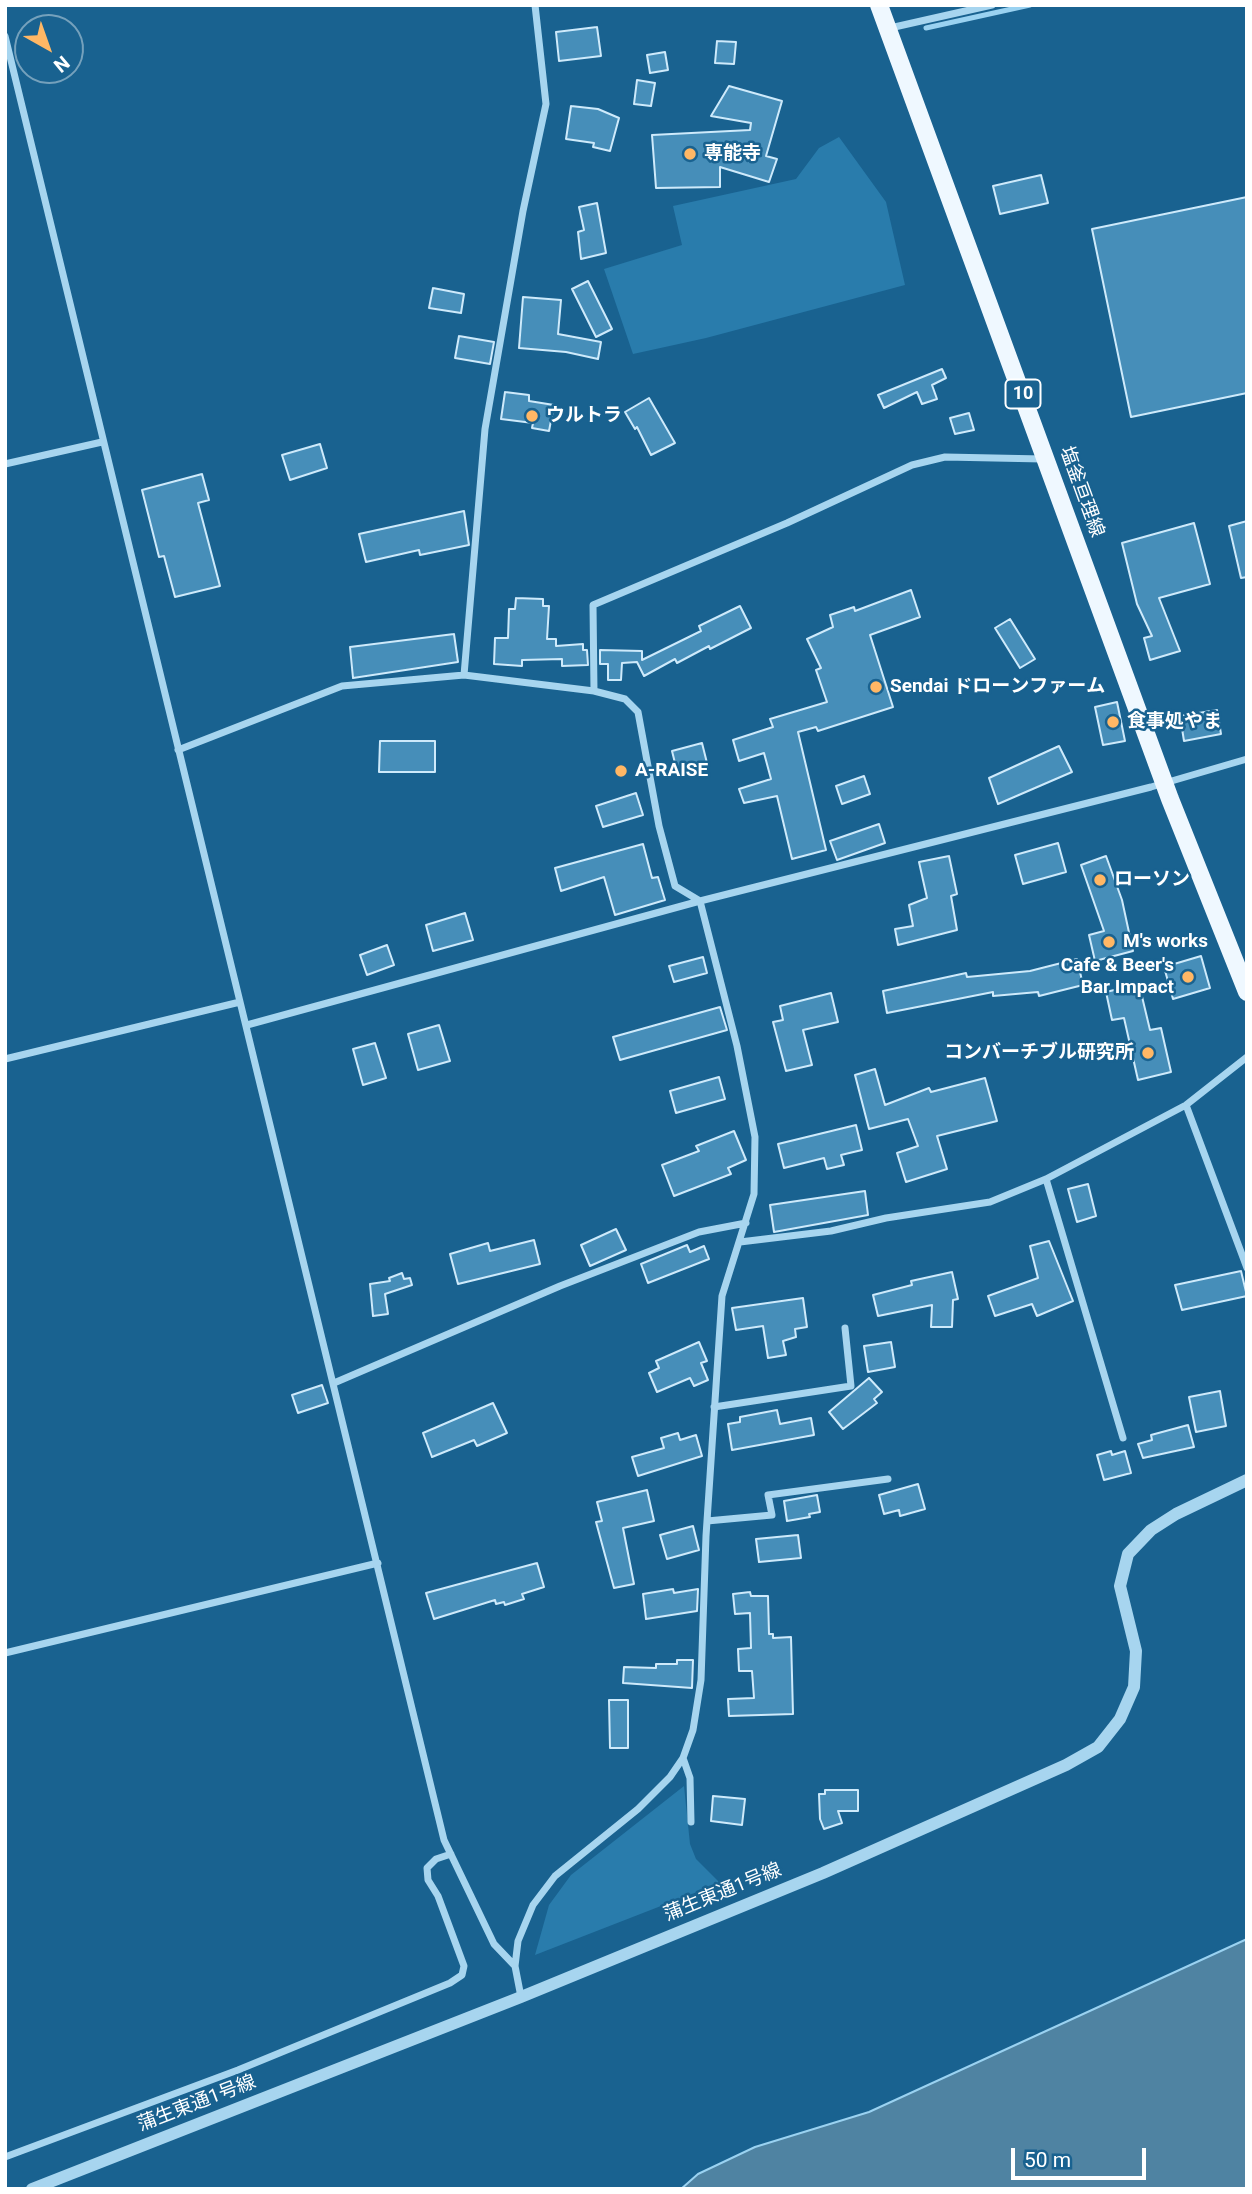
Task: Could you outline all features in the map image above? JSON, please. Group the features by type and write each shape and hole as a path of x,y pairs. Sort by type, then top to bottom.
{"main road":[{"name":"塩釜亘理線","path":"879,5 1165,783 1247,992"}],"street":[{"path":"464,675 485,429 523,211 546,104 535,5"},
{"path":"889,29 992,5"},
{"path":"5,36 444,1840 494,1944 515,1966"},
{"path":"5,464 102,442"},
{"path":"594,691 593,605 787,523 912,465 945,457 1047,459"},
{"path":"178,750 342,686 464,675 594,691 625,699 638,712 659,826 675,886 700,901 737,1046 754,1137 754,1194 722,1296 707,1521 701,1680 693,1730 683,1758 670,1777 638,1809 555,1876 533,1905 518,1941 515,1966 521,1997"},
{"path":"247,1025 700,901 1165,783 1247,759"},
{"path":"5,1059 240,1002"},
{"path":"740,1242 831,1231 886,1218 990,1202 1046,1179 1186,1105 1247,1057"},
{"path":"1186,1105 1247,1268"},
{"path":"1046,1179 1123,1438"},
{"path":"334,1383 560,1286 699,1231 746,1223"},
{"path":"714,1407 851,1386 845,1328"},
{"path":"707,1521 772,1515 768,1495 888,1479"},
{"name":"蒲生東通1号線","path":"32,2189 521,1997 823,1873 1066,1765 1098,1747 1120,1719 1134,1687 1136,1651 1120,1586 1128,1554 1151,1530 1176,1514 1247,1480"},
{"path":"5,1654 378,1563"},
{"path":"683,1758 690,1778 691,1822"},
{"path":"5,2157 238,2070 450,1983 462,1975 464,1966 438,1896 428,1880 427,1868 436,1859 451,1854"}],"shaded area":[{"path":"839,137 886,202 905,285 706,338 633,354 604,269 682,245 673,206 796,179 819,148"},
{"path":"684,1786 690,1844 696,1859 720,1883 535,1955 549,1905 571,1875"},
{"path":"1247,1939 1247,2189 681,2189 698,2174 755,2147 869,2112"}],"building":[{"path":"597,27 601,56 559,61 556,32"},
{"path":"717,41 736,42 734,64 715,63"},
{"path":"665,52 668,70 650,73 647,55"},
{"path":"637,80 655,83 651,106 634,104"},
{"path":"729,86 782,101 766,156 777,159 769,182 720,167 720,187 656,188 652,135 750,130 751,123 711,116"},
{"path":"571,106 598,109 619,118 610,151 593,147 594,143 566,139"},
{"path":"1041,175 1048,203 1000,214 993,186"},
{"path":"1247,197 1247,393 1131,417 1092,229"},
{"path":"597,203 606,253 581,259 578,232 584,230 579,207"},
{"path":"588,281 612,329 596,337 572,289"},
{"path":"433,288 464,294 461,313 429,308"},
{"path":"523,297 561,300 558,334 601,342 598,359 566,352 519,348"},
{"path":"459,336 494,342 490,364 455,358"},
{"path":"942,369 946,378 932,385 937,399 922,404 917,392 884,408 878,395"},
{"path":"505,392 529,395 529,401 554,405 549,431 532,428 533,423 501,419"},
{"path":"649,398 675,443 651,455 637,427 635,429 625,412"},
{"path":"969,413 974,430 955,434 950,418"},
{"path":"320,444 327,468 290,480 282,455"},
{"path":"202,474 209,500 198,503 220,586 175,597 164,556 159,557 142,490"},
{"path":"464,511 469,545 420,555 419,550 366,562 359,534"},
{"path":"1247,521 1247,577 1241,578 1229,526"},
{"path":"1194,523 1210,584 1159,598 1180,651 1150,660 1144,638 1152,636 1137,604 1122,543"},
{"path":"911,590 920,617 870,635 893,707 818,731 816,727 798,732 826,850 792,859 777,796 744,803 739,789 771,779 764,753 739,761 733,740 773,727 770,719 827,702 816,670 821,668 807,639 833,627 830,615 854,607 855,611"},
{"path":"516,598 543,599 543,606 549,606 547,639 556,639 556,646 583,644 583,650 587,650 588,665 562,666 562,659 522,660 522,666 494,664 495,638 508,638 509,609 515,609"},
{"path":"740,606 751,628 677,663 675,659 644,676 637,662 622,663 621,680 608,680 608,664 600,664 600,650 642,651 642,660 701,631 699,626"},
{"path":"1010,619 1035,659 1020,668 995,628"},
{"path":"454,634 458,662 353,678 350,647"},
{"path":"1117,702 1125,741 1103,745 1095,707"},
{"path":"1217,710 1221,734 1184,741 1180,716"},
{"path":"380,741 435,741 435,772 379,772"},
{"path":"702,743 707,763 677,771 672,751"},
{"path":"1059,746 1072,772 998,804 989,778"},
{"path":"864,776 870,794 842,804 836,786"},
{"path":"636,793 643,815 603,827 596,806"},
{"path":"879,824 885,843 837,860 830,841"},
{"path":"1058,843 1066,872 1023,884 1015,855"},
{"path":"643,844 652,878 658,877 665,900 615,915 604,877 561,891 555,868"},
{"path":"949,856 957,894 951,896 957,930 898,945 895,929 913,926 909,905 927,898 919,862"},
{"path":"1106,856 1122,900 1133,951 1095,961 1089,935 1104,931 1081,865"},
{"path":"465,913 473,940 433,951 426,925"},
{"path":"387,945 394,965 367,975 360,955"},
{"path":"1201,956 1210,988 1173,999 1164,967"},
{"path":"703,957 707,973 674,982 669,966"},
{"path":"1077,959 1083,985 1039,996 1038,992 993,996 993,992 887,1013 883,991 966,973 967,977 1030,971"},
{"path":"1139,984 1150,1030 1161,1028 1171,1072 1138,1080 1124,1018 1112,1020 1106,992"},
{"path":"831,993 838,1022 803,1030 812,1065 786,1071 773,1022 783,1020 780,1006"},
{"path":"720,1007 727,1030 620,1060 613,1037"},
{"path":"439,1025 450,1061 418,1070 408,1034"},
{"path":"375,1043 386,1078 363,1085 353,1049"},
{"path":"875,1069 885,1105 929,1088 931,1092 985,1078 997,1121 937,1136 947,1169 906,1182 897,1153 918,1146 908,1119 869,1129 855,1075"},
{"path":"719,1077 725,1099 676,1113 670,1091"},
{"path":"856,1125 862,1150 841,1155 844,1165 827,1169 824,1158 784,1168 778,1144"},
{"path":"734,1131 746,1160 728,1168 731,1174 674,1196 662,1165 699,1151 696,1146"},
{"path":"1088,1184 1096,1216 1077,1222 1068,1189"},
{"path":"865,1191 868,1215 774,1232 770,1205"},
{"path":"616,1229 626,1250 590,1266 581,1245"},
{"path":"534,1240 540,1264 458,1284 450,1254 488,1243 490,1251"},
{"path":"1049,1241 1073,1301 1037,1316 1032,1304 995,1316 988,1296 1038,1278 1030,1246"},
{"path":"687,1245 690,1252 704,1246 709,1259 648,1283 641,1264"},
{"path":"1241,1271 1247,1296 1182,1310 1175,1285"},
{"path":"952,1272 958,1299 953,1300 952,1327 931,1327 932,1305 878,1316 873,1295 912,1285 911,1281"},
{"path":"402,1273 404,1279 410,1278 412,1285 385,1294 388,1314 373,1316 370,1284 390,1281 389,1278"},
{"path":"803,1298 807,1327 795,1329 796,1337 783,1341 786,1355 768,1358 763,1326 736,1330 732,1308"},
{"path":"699,1342 707,1361 701,1363 708,1380 694,1386 690,1378 657,1392 649,1373 659,1368 656,1361"},
{"path":"891,1342 895,1367 868,1372 864,1346"},
{"path":"869,1378 882,1392 874,1399 877,1403 843,1429 829,1412"},
{"path":"322,1385 328,1403 298,1413 292,1395"},
{"path":"1220,1391 1226,1426 1196,1432 1189,1397"},
{"path":"493,1403 507,1433 477,1446 474,1440 432,1457 423,1433"},
{"path":"777,1410 780,1424 811,1418 814,1435 732,1450 728,1424 740,1422 740,1417"},
{"path":"1188,1425 1194,1447 1143,1458 1138,1444 1152,1440 1151,1435"},
{"path":"678,1433 680,1440 696,1435 702,1456 638,1476 632,1457 664,1448 661,1438"},
{"path":"1111,1451 1112,1455 1125,1451 1131,1473 1104,1480 1097,1455"},
{"path":"918,1484 925,1509 900,1516 899,1510 884,1514 879,1495"},
{"path":"647,1490 654,1521 623,1528 634,1584 614,1588 596,1522 602,1521 597,1502"},
{"path":"817,1495 820,1512 809,1514 810,1517 787,1521 784,1501"},
{"path":"693,1526 699,1550 667,1559 660,1535"},
{"path":"798,1535 801,1558 759,1562 756,1539"},
{"path":"537,1563 544,1587 522,1594 524,1599 505,1605 504,1602 496,1604 495,1600 434,1619 426,1593"},
{"path":"673,1589 674,1593 698,1589 697,1611 646,1619 643,1594"},
{"path":"750,1592 751,1596 768,1596 769,1634 773,1634 773,1638 791,1637 793,1714 729,1716 728,1699 754,1698 752,1671 739,1671 738,1649 751,1648 750,1613 735,1614 733,1594"},
{"path":"677,1660 693,1660 692,1688 623,1683 624,1667 656,1668 656,1664 677,1664"},
{"path":"609,1700 628,1700 628,1748 610,1748"},
{"path":"825,1790 858,1790 858,1811 838,1811 842,1823 824,1829 820,1819 819,1794 825,1794"},
{"path":"713,1796 745,1799 742,1825 711,1821"}],"waterway":[{"path":"926,28 1030,5"}],"place":[{"name":"専能寺","path":"690,154"},
{"name":"ウルトラ","path":"532,416"},
{"name":"Sendai ドローンファーム","path":"876,687"},
{"name":"食事処やま","path":"1113,722"},
{"name":"A-RAISE","path":"621,771"},
{"name":"ローソン","path":"1100,880"},
{"name":"M's works","path":"1109,942"},
{"name":"Cafe & Beer's Bar Impact","path":"1188,977"},
{"name":"コンバーチブル研究所","path":"1148,1053"}]}
